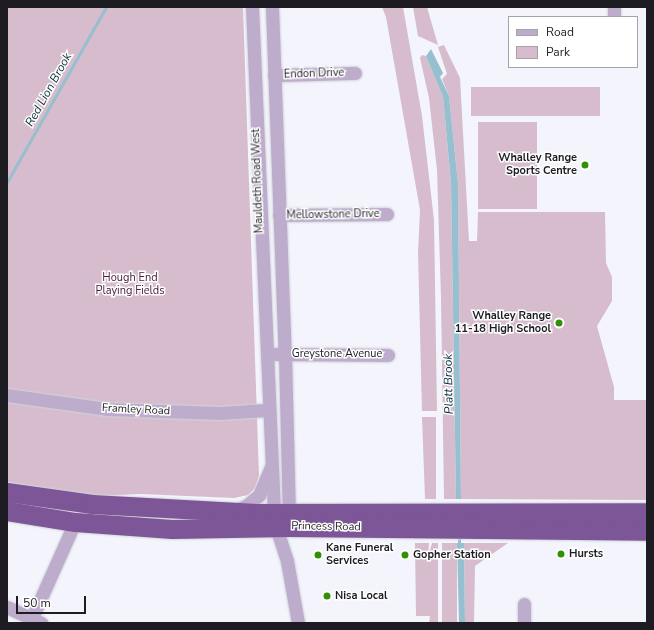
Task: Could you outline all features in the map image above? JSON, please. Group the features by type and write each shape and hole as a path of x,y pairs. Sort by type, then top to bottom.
{"highway":[{"name":"Princess Road","path":"7,492 92,504 236,510 282,520"},
{"name":"Princess Road","path":"7,511 75,522 172,529 282,520 472,521 647,512"},
{"name":"Princess Road","path":"472,521 647,531"}],"street":[{"name":"Mauldeth Road West","path":"252,7 266,355 272,464 298,623"},
{"name":"Mauldeth Road West","path":"272,7 285,354 282,520"},
{"name":"Endon Drive","path":"274,75 355,73"},
{"name":"Mellowstone Drive","path":"279,216 387,214"},
{"path":"266,355 285,354"},
{"name":"Greystone Avenue","path":"285,354 388,355"},
{"name":"Framley Road","path":"7,394 106,409 220,412 266,410"},
{"name":"Mauldeth Road West","path":"236,510 246,506 259,495 272,464"},
{"path":"7,607 37,621 75,522"},
{"path":"524,604 524,623"}],"green space":[{"name":"Hough End Playing Fields","path":"7,7 243,7 259,476 255,488 248,495 234,498 140,494 95,496 7,482"},
{"path":"382,7 403,7 422,116 434,220 437,411 422,411 418,253 420,210 386,17"},
{"path":"413,7 427,7 438,45 418,36"},
{"path":"444,45 460,78 469,241 477,241 478,212 605,212 606,263 612,277 612,301 597,326 614,387 614,400 647,400 647,500 461,499 458,183 449,96 442,79 447,74 438,47"},
{"path":"422,55 426,56 443,97 451,183 456,499 444,499 441,298 437,170 429,98 420,58"},
{"path":"471,87 600,87 600,116 471,116"},
{"path":"478,122 537,122 537,209 478,209"},
{"path":"422,417 436,417 436,499 425,499"},
{"path":"415,543 429,543 428,557 432,543 438,543 438,623 429,623 430,616 416,616"},
{"path":"442,543 457,543 457,623 442,623"},
{"path":"464,543 508,543 475,566 474,623 465,623"}],"water":[{"path":"431,49 443,73 440,77 449,96 458,183 461,499 456,499 451,183 443,97 426,56"},
{"path":"457,543 464,543 465,623 459,623"}],"waterway":[{"name":"Red Lion Brook","path":"7,182 106,7"},
{"name":"Platt Brook","path":"459,535 459,547"}],"place":[{"name":"Whalley Range Sports Centre","path":"585,165"},
{"name":"Whalley Range 11-18 High School","path":"559,323"},
{"name":"Hursts","path":"561,554"},
{"name":"Kane Funeral Services","path":"318,555"},
{"name":"Gopher Station","path":"405,555"},
{"name":"Nisa Local","path":"327,596"}]}
